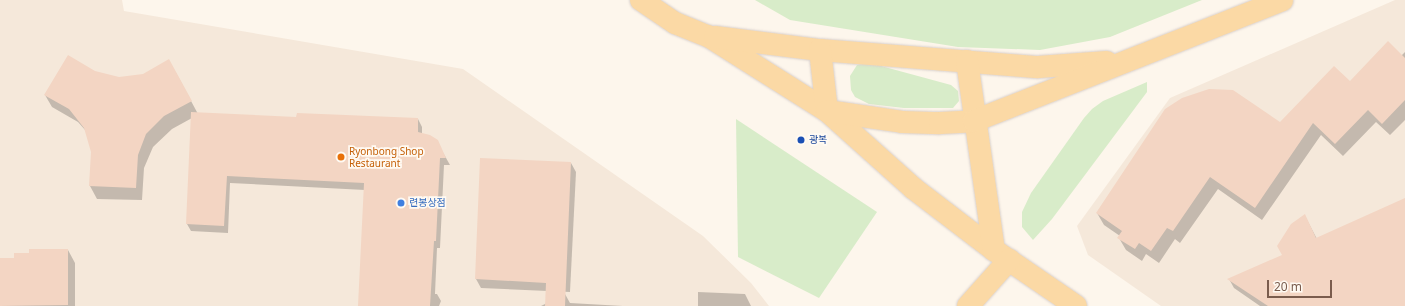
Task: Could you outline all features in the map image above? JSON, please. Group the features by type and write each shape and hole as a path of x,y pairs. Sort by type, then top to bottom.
{"main road":[{"path":"641,0 675,23 708,36 827,111 914,188 1001,255 1076,306"},
{"path":"666,0 675,23"},
{"path":"827,111 902,122 940,123 974,121 1282,0"},
{"path":"708,36 820,50 1038,67 1128,61"},
{"path":"820,50 827,111"},
{"path":"967,61 974,121 1001,255 968,306"}],"shaded area":[{"path":"0,0 122,0 124,11 463,69 703,236 751,283 769,306 0,306"},
{"path":"1395,0 1405,0 1405,306 1161,306 1088,255 1077,226 1170,98"}],"green space":[{"path":"755,0 1202,0 1110,37 1040,50 958,47 790,20"},
{"path":"870,63 951,85 958,91 959,101 953,108 904,108 869,104 855,97 851,90 850,76 857,65"},
{"path":"1147,82 1147,92 1052,219 1033,240 1022,227 1022,212 1031,193 1084,118 1092,109 1103,101"},
{"path":"736,119 877,212 819,298 738,257"}],"building":[{"path":"1388,41 1405,58 1405,100 1382,124 1368,110 1335,144 1313,123 1255,208 1210,177 1173,231 1167,228 1151,251 1139,243 1135,249 1117,238 1122,231 1096,213 1165,109 1182,98 1209,89 1233,90 1280,122 1334,66 1350,81"},
{"path":"68,55 95,71 119,77 143,74 169,59 192,101 164,116 146,134 138,155 136,188 89,186 91,152 84,128 69,109 44,95"},
{"name":"련봉상점","path":"191,112 296,117 297,113 418,118 418,132 430,135 438,140 446,158 440,158 436,241 434,241 430,306 358,306 364,183 227,176 224,226 186,224"},
{"path":"480,158 571,162 565,306 545,306 546,283 475,279"},
{"path":"1405,198 1405,306 1268,306 1227,279 1282,255 1277,246 1291,224 1305,214 1316,238"},
{"path":"29,249 68,249 68,305 0,306 0,258 14,258 14,253 29,253"}],"place":[{"name":"광복","path":"801,140"},
{"name":"Ryonbong Shop Restaurant","path":"341,157"},
{"name":"련봉상점","path":"401,203"}]}
